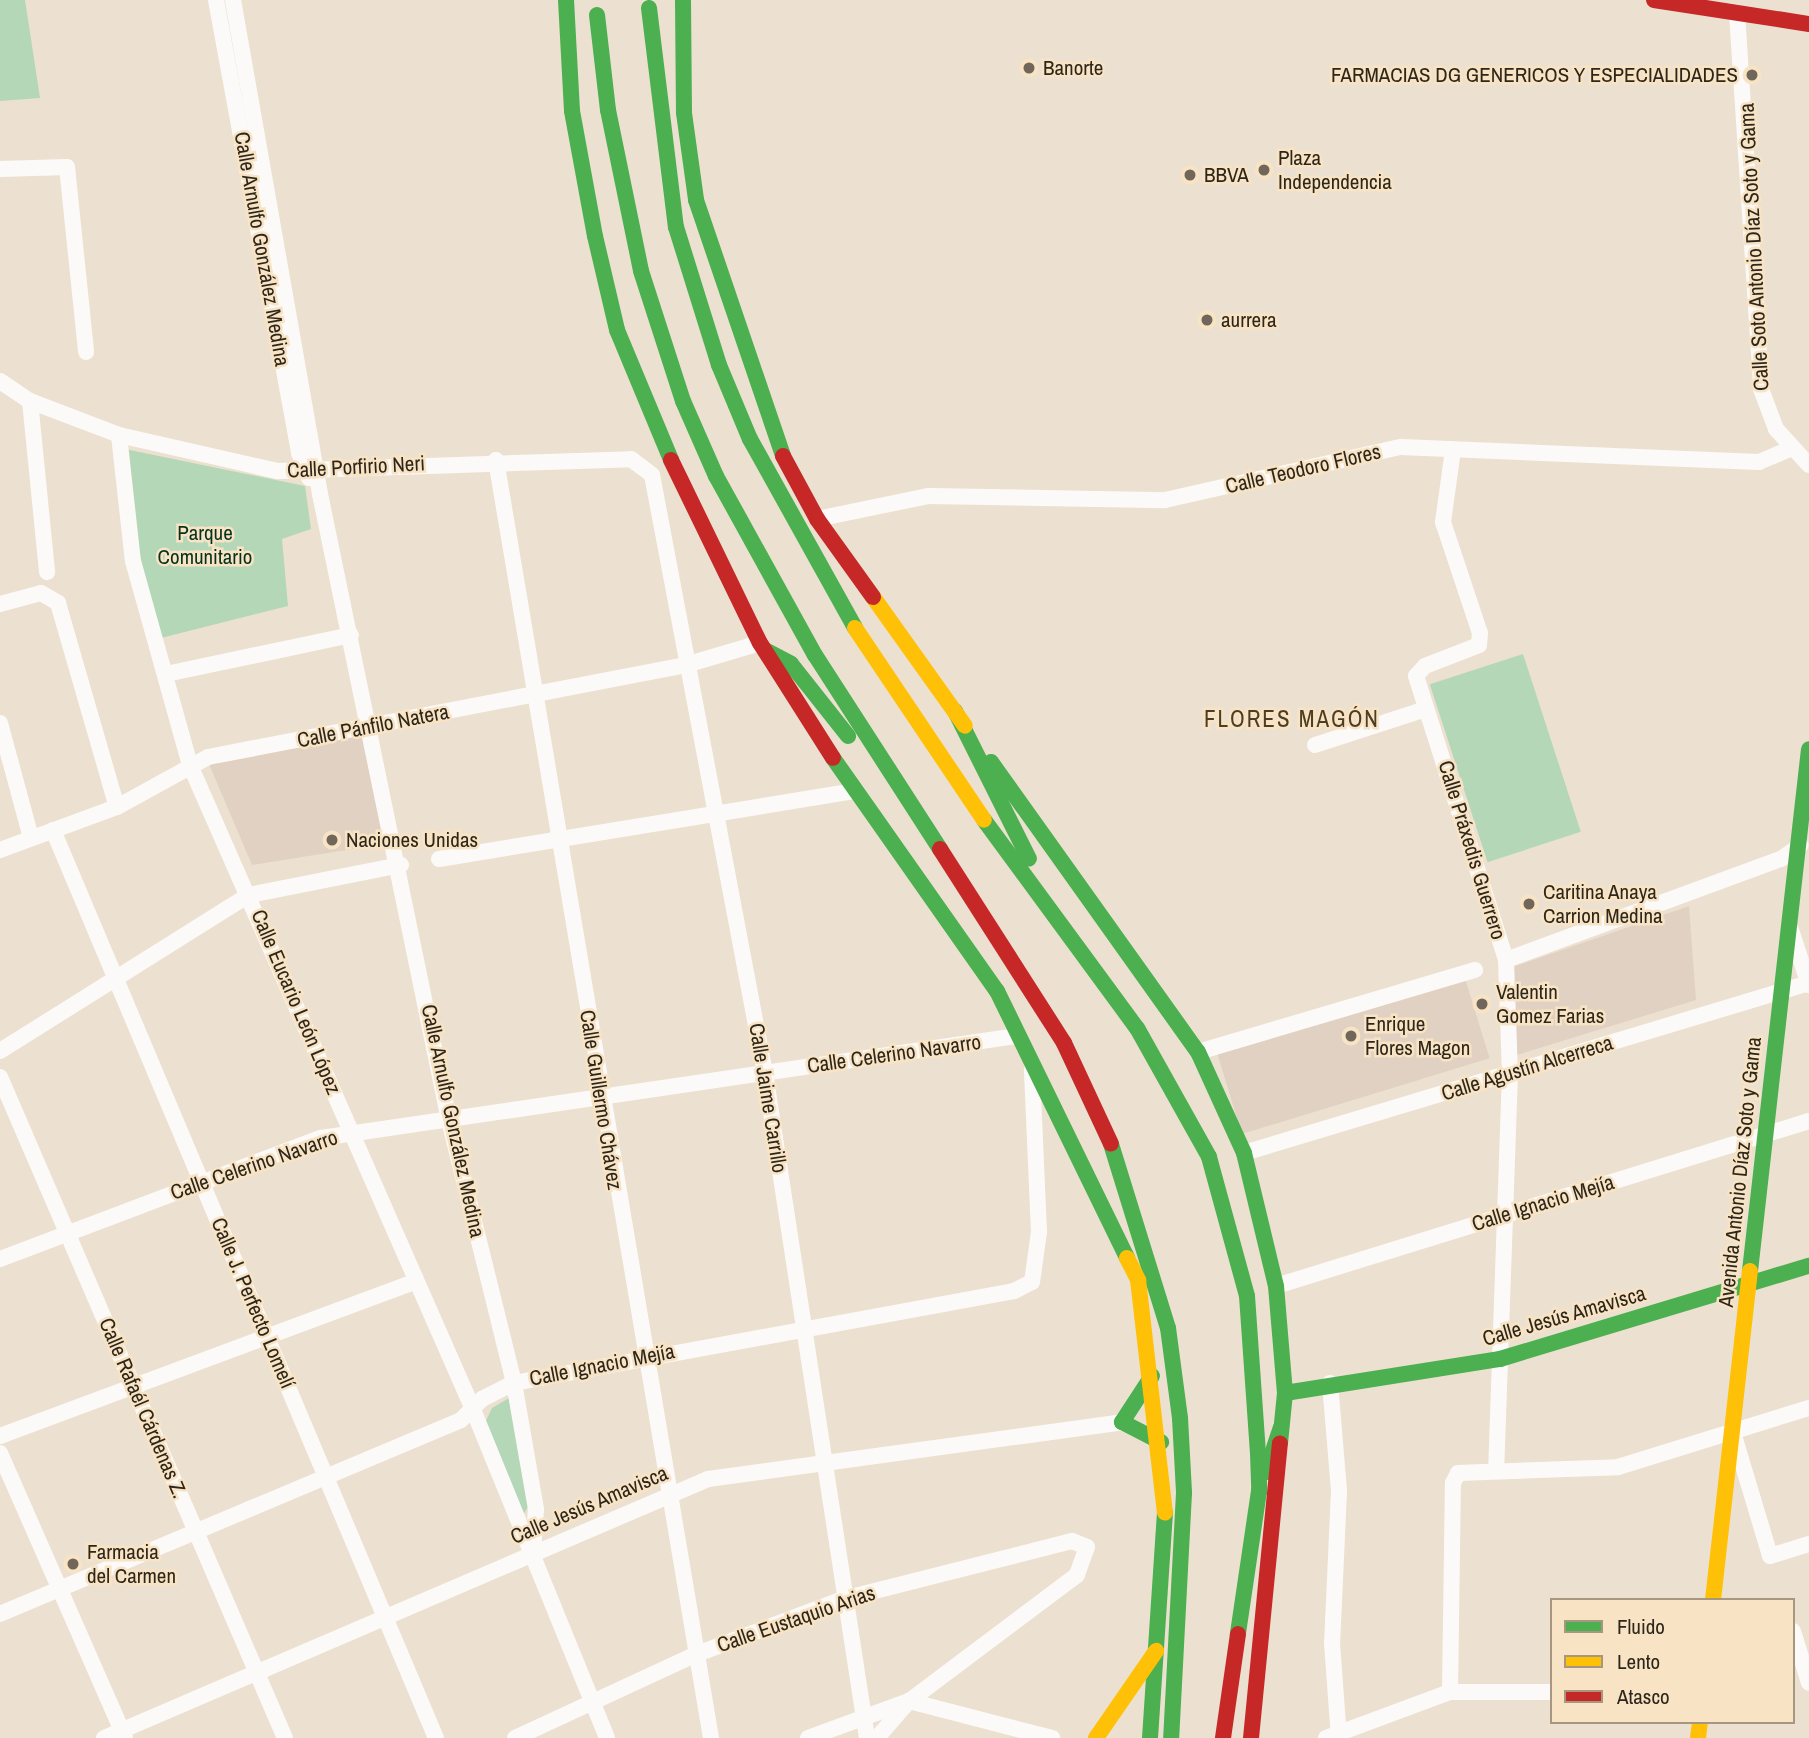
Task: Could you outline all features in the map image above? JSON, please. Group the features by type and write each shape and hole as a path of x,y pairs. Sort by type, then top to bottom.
{"main road":[{"path":"566,0 580,160 617,330 663,445 763,647 853,791 997,991 1016,1036 1138,1280 1166,1492 1150,1738"},
{"path":"569,43 578,0"},
{"path":"674,0 684,44"},
{"path":"683,0 687,152 707,248 773,436 817,519 1198,1052 1244,1153 1276,1286 1285,1393 1251,1738"},
{"path":"1654,0 1809,24"},
{"path":"649,8 676,227 719,365 750,439 838,603 1023,878 1060,921 1170,1080 1209,1157 1247,1296 1259,1491 1223,1738"},
{"path":"597,15 608,110 641,271 683,401 761,564 1089,1091 1149,1254 1168,1328 1184,1481 1171,1738"},
{"path":"763,647 791,664 928,829"},
{"path":"955,711 1060,921"},
{"name":"Avenida Antonio Díaz Soto y Gama","path":"1713,1598 1788,921 1803,844 1809,750"},
{"name":"Calle Jesús Amavisca","path":"1285,1393 1330,1383 1500,1359 1809,1266"},
{"path":"1152,1376 1122,1422 1161,1442"},
{"path":"1259,1491 1281,1427"},
{"path":"1256,1514 1268,1552"},
{"path":"1097,1738 1156,1651"}],"street":[{"name":"Calle Arnulfo González Medina","path":"216,0 312,471 320,494 401,865 449,1120 514,1383 536,1509 533,1551 607,1738"},
{"name":"Calle Arnulfo González Medina","path":"233,0 312,471"},
{"name":"Calle Soto Antonio Díaz Soto y Gama","path":"1737,13 1761,389 1790,449 1809,465"},
{"path":"0,169 68,167 86,352"},
{"name":"Calle Porfirio Neri","path":"0,381 30,401 119,435 312,471 496,460 644,463"},
{"path":"30,401 47,572"},
{"name":"Calle Eucario León López","path":"119,435 133,561 190,765 533,1551"},
{"name":"Calle Teodoro Flores","path":"817,519 928,496 1165,500 1364,452 1453,450 1759,461 1790,449"},
{"name":"Calle Práxedis Guerrero","path":"1453,450 1443,522 1480,633 1479,645 1469,652 1419,670 1426,709 1506,960 1510,1073 1496,1469"},
{"name":"Calle Guillermo Chávez","path":"496,460 643,1355 711,1738"},
{"name":"Calle Jaime Carrillo","path":"644,463 661,504 765,1073 843,1599 867,1738"},
{"path":"0,604 52,594 117,807"},
{"path":"166,674 351,635"},
{"name":"Calle Pánfilo Natera","path":"0,850 117,807 190,765 763,647"},
{"path":"1315,745 1426,709"},
{"path":"0,723 31,838"},
{"path":"439,859 718,816 853,791"},
{"name":"Calle J. Perfecto Lomelí","path":"53,830 436,1738"},
{"path":"1506,960 1781,859 1803,844"},
{"path":"0,1051 249,895 401,865"},
{"path":"1788,921 1809,984"},
{"path":"1198,1052 1475,970"},
{"name":"Calle Agustín Alcerreca","path":"1244,1153 1809,984"},
{"name":"Calle Celerino Navarro","path":"0,1259 202,1182 352,1132 601,1099 1016,1036"},
{"name":"Calle Ignacio Mejía","path":"0,1614 461,1420 472,1407 514,1383 643,1355 1014,1291 1032,1282 1040,1232 1032,1066"},
{"name":"Calle Rafaél Cárdenas Z.","path":"0,1077 285,1738"},
{"name":"Calle Ignacio Mejía","path":"1276,1286 1809,1121"},
{"path":"0,1436 416,1281"},
{"path":"1330,1383 1338,1482 1332,1643 1334,1737 1450,1692 1550,1692"},
{"path":"1450,1692 1453,1483 1458,1473 1496,1469 1618,1467 1809,1408"},
{"name":"Calle Jesús Amavisca","path":"104,1738 124,1734 257,1671 667,1492 708,1479 1122,1422"},
{"path":"1732,1432 1770,1556 1809,1544"},
{"path":"0,1453 124,1734"},
{"name":"Calle Eustaquio Arias","path":"515,1738 697,1654 843,1599 1072,1541 1087,1547 1077,1575 909,1701"},
{"path":"1795,1638 1809,1683"},
{"path":"877,1738 909,1701"},
{"path":"808,1738 909,1701 1052,1738"}],"shaded area":[{"path":"368,734 390,843 252,865 209,764"},
{"path":"1689,906 1696,1000 1517,1055 1513,967"},
{"path":"1465,978 1490,1058 1242,1134 1217,1054"}],"green space":[{"path":"0,0 25,0 40,98 0,101"},
{"name":"Parque Comunitario","path":"115,447 305,486 311,529 282,539 288,606 149,641"},
{"path":"1523,654 1581,832 1488,862 1430,684"},
{"path":"509,1398 529,1505 523,1515 485,1423 492,1408"}],"traffic: fast":[{"path":"566,0 572,111 595,236 617,330 671,460"},
{"path":"683,0 684,113 696,200 783,456"},
{"path":"649,8 676,227 719,365 750,439 855,628"},
{"path":"597,15 608,110 641,271 683,401 716,476 815,655 940,849"},
{"path":"767,651 791,664 848,736"},
{"path":"955,711 1029,859"},
{"path":"1750,1271 1809,749"},
{"path":"833,758 997,991 1127,1258"},
{"path":"991,762 1198,1052 1244,1153 1276,1286 1285,1393 1280,1443"},
{"path":"984,820 1137,1028 1209,1157 1247,1296 1258,1453 1259,1491 1238,1634"},
{"path":"1111,1144 1168,1328 1180,1418 1184,1493 1171,1738"},
{"path":"1285,1393 1500,1359 1809,1266"},
{"path":"1152,1376 1122,1422 1161,1442"},
{"path":"1266,1472 1281,1427"},
{"path":"1150,1738 1165,1512"}],"traffic: slow":[{"path":"873,597 965,726"},
{"path":"855,628 984,820"},
{"path":"1127,1258 1138,1280 1165,1512"},
{"path":"1713,1598 1750,1271"},
{"path":"1096,1738 1156,1651"},
{"path":"1698,1738 1700,1724"}],"traffic: jam":[{"path":"1654,0 1809,24"},
{"path":"783,456 817,519 873,597"},
{"path":"671,460 760,643 833,758"},
{"path":"940,849 1064,1043 1111,1144"},
{"path":"1251,1738 1280,1443"},
{"path":"1223,1738 1238,1634"}],"place":[{"name":"Banorte","path":"1029,68"},
{"name":"FARMACIAS DG GENERICOS Y ESPECIALIDADES","path":"1752,75"},
{"name":"Plaza Independencia","path":"1264,170"},
{"name":"BBVA","path":"1190,175"},
{"name":"aurrera","path":"1207,320"},
{"name":"Naciones Unidas","path":"332,840"},
{"name":"Caritina Anaya Carrion Medina","path":"1529,904"},
{"name":"Valentin Gomez Farias","path":"1482,1004"},
{"name":"Enrique Flores Magon","path":"1351,1036"},
{"name":"Farmacia del Carmen","path":"73,1564"}],"district":[{"name":"FLORES MAGÓN","path":"1292,719"}]}
